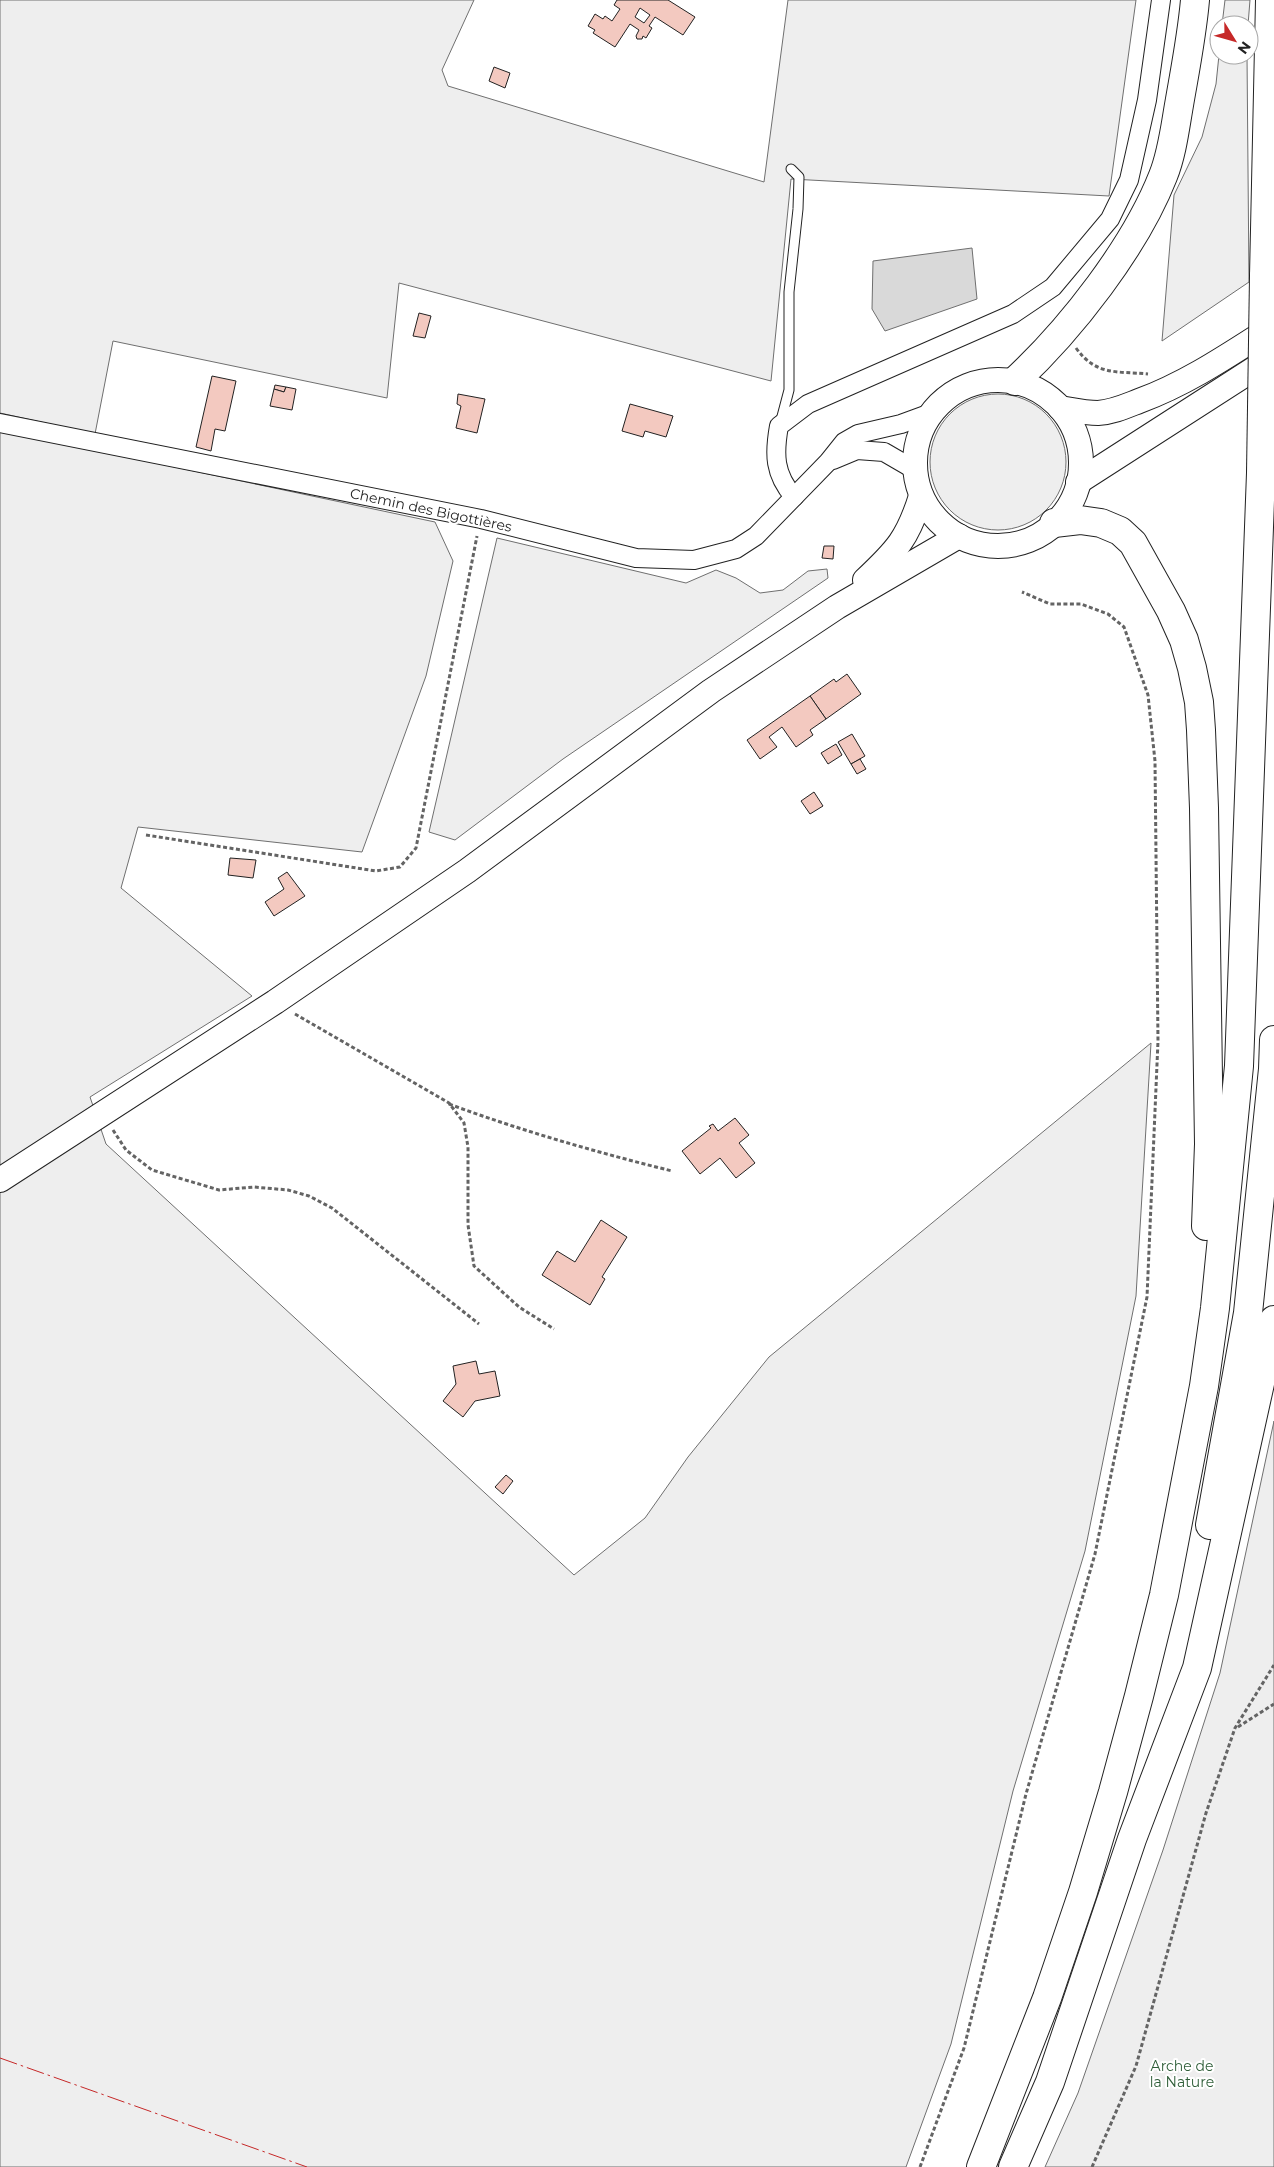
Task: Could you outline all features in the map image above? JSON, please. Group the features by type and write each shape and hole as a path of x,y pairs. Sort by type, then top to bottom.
{"highway":[{"path":"1015,381 1060,336 1119,256 1146,214 1164,174 1174,131 1196,0"},
{"path":"981,2167 1047,1998 1113,1792 1164,1595 1204,1386 1215,1308 1239,1066 1261,473 1270,0"},
{"path":"1054,523 1080,520 1101,523 1120,531 1133,543 1172,611 1184,640 1199,702 1204,808 1209,1144 1207,1214 1198,1305 1198,1348 1204,1386"},
{"path":"1132,1839 1200,1580 1248,1313 1273,1069 1274,1040"},
{"path":"1013,2167 1050,2082 1132,1839 1196,1668 1274,1320"}],"main road":[{"path":"1060,408 1098,413 1113,411 1182,383 1206,370 1274,326"},
{"path":"1078,482 1274,356"},
{"path":"992,380 1015,381 1040,391 1060,408 1071,424 1078,442 1081,462 1078,482 1069,504 1054,523 1033,537 1009,545 992,545 975,542 959,536 944,526 931,512 921,496 915,470 917,444 921,430 931,413 948,396 969,385 992,380"},
{"path":"837,606 888,558 903,541 914,521 921,496"},
{"path":"0,1180 275,1002 467,871 711,691 837,606 959,536"}],"street":[{"path":"794,497 787,489 779,473 775,449 779,426 808,404 1013,314 1053,287 1110,219 1129,180 1147,100 1161,0"},
{"name":"Chemin des Bigottières","path":"0,422 481,519 636,558 694,560 736,549 756,536 828,462 844,442 858,434 901,424 931,413"},
{"path":"828,462 857,450 884,452 915,470"}],"lane":[{"path":"779,426 789,390 788,292 798,209 799,177 791,169"}],"path":[{"path":"1060,336 1074,346 1083,358 1094,367 1110,372 1155,374"},
{"path":"146,835 376,871 400,867 416,848 481,519"},
{"path":"920,2167 964,2048 1026,1794 1095,1554 1147,1297 1158,1041 1155,761 1148,696 1124,627 1108,614 1081,604 1050,604 1022,592"},
{"path":"275,1002 448,1103 590,1151 672,1171"},
{"path":"448,1103 464,1123 468,1147 468,1225 474,1266 519,1307 554,1329"},
{"path":"102,1113 126,1150 152,1170 219,1190 254,1187 288,1190 309,1196 332,1208 479,1324"},
{"path":"1092,2167 1136,2066 1206,1813 1235,1728 1274,1665"},
{"path":"1235,1728 1274,1704"}],"green space":[{"path":"0,0 474,0 442,70 448,86 764,182 788,0 1136,0 1109,196 791,179 771,381 399,283 387,398 113,341 95,434 0,413"},
{"path":"1225,0 1250,0 1249,15 1223,15"},
{"path":"1218,65 1247,65 1249,282 1162,341 1174,195 1202,137 1216,84"},
{"path":"998,394 1024,399 1036,405 1046,414 1055,424 1061,436 1066,462 1061,488 1055,500 1046,510 1036,519 1024,525 998,530 972,525 960,519 950,510 941,500 935,488 930,462 935,436 941,424 950,414 960,405 972,399"},
{"path":"0,430 435,522 453,561 426,676 362,852 138,827 121,888 252,996 90,1097 106,1144 574,1575 645,1518 688,1457 769,1357 1151,1043 1136,1296 1085,1551 1013,1791 951,2044 906,2167 0,2167"},
{"path":"497,538 686,583 716,570 736,578 760,593 783,590 808,571 827,569 828,578 563,759 455,840 429,832"},
{"name":"Arche de la Nature","path":"1274,1421 1274,2167 1045,2167 1078,2093 1163,1850 1220,1673"}],"shaded area":[{"path":"972,248 977,299 885,331 872,309 873,261"}],"building":[{"path":"617,0 668,0 695,17 683,35 655,17 649,26 652,28 646,38 643,36 642,39 637,39 636,36 639,30 630,24 615,47 593,33 595,30 588,26 595,14 603,19 605,16 612,21 620,9 614,5","holes":["640,8 650,15 644,23 635,17"]},
{"path":"494,67 510,73 505,88 489,81"},
{"path":"419,313 431,316 425,338 413,336"},
{"path":"212,376 236,381 225,431 215,429 211,451 196,447"},
{"path":"275,385 286,387 284,392 274,389"},
{"path":"286,387 296,389 292,410 270,406 274,389 284,392"},
{"path":"458,394 485,399 477,433 456,428 461,406 457,404"},
{"path":"630,404 673,416 666,437 645,431 643,437 622,431"},
{"path":"824,546 834,546 833,559 822,558"},
{"path":"847,674 861,694 826,719 810,696 834,679 836,682"},
{"path":"810,696 826,719 810,730 813,735 796,747 782,727 769,737 777,747 760,759 747,740"},
{"path":"852,734 865,756 851,764 838,742"},
{"path":"836,744 842,755 828,764 821,753"},
{"path":"860,759 866,769 857,774 851,764"},
{"path":"814,792 823,806 810,814 801,801"},
{"path":"230,858 256,860 253,878 228,875"},
{"path":"287,872 305,896 274,916 265,902 284,889 278,878"},
{"path":"735,1118 749,1135 739,1143 755,1163 736,1178 720,1158 700,1174 682,1151 711,1128 709,1126 713,1124 718,1131"},
{"path":"601,1220 627,1237 602,1277 605,1279 590,1305 542,1275 557,1251 575,1262"},
{"path":"476,1361 479,1374 495,1371 500,1396 475,1401 463,1417 443,1401 456,1384 453,1366"},
{"path":"506,1475 513,1481 503,1494 495,1487"}],"power":[{"path":"0,2058 307,2167"}]}
